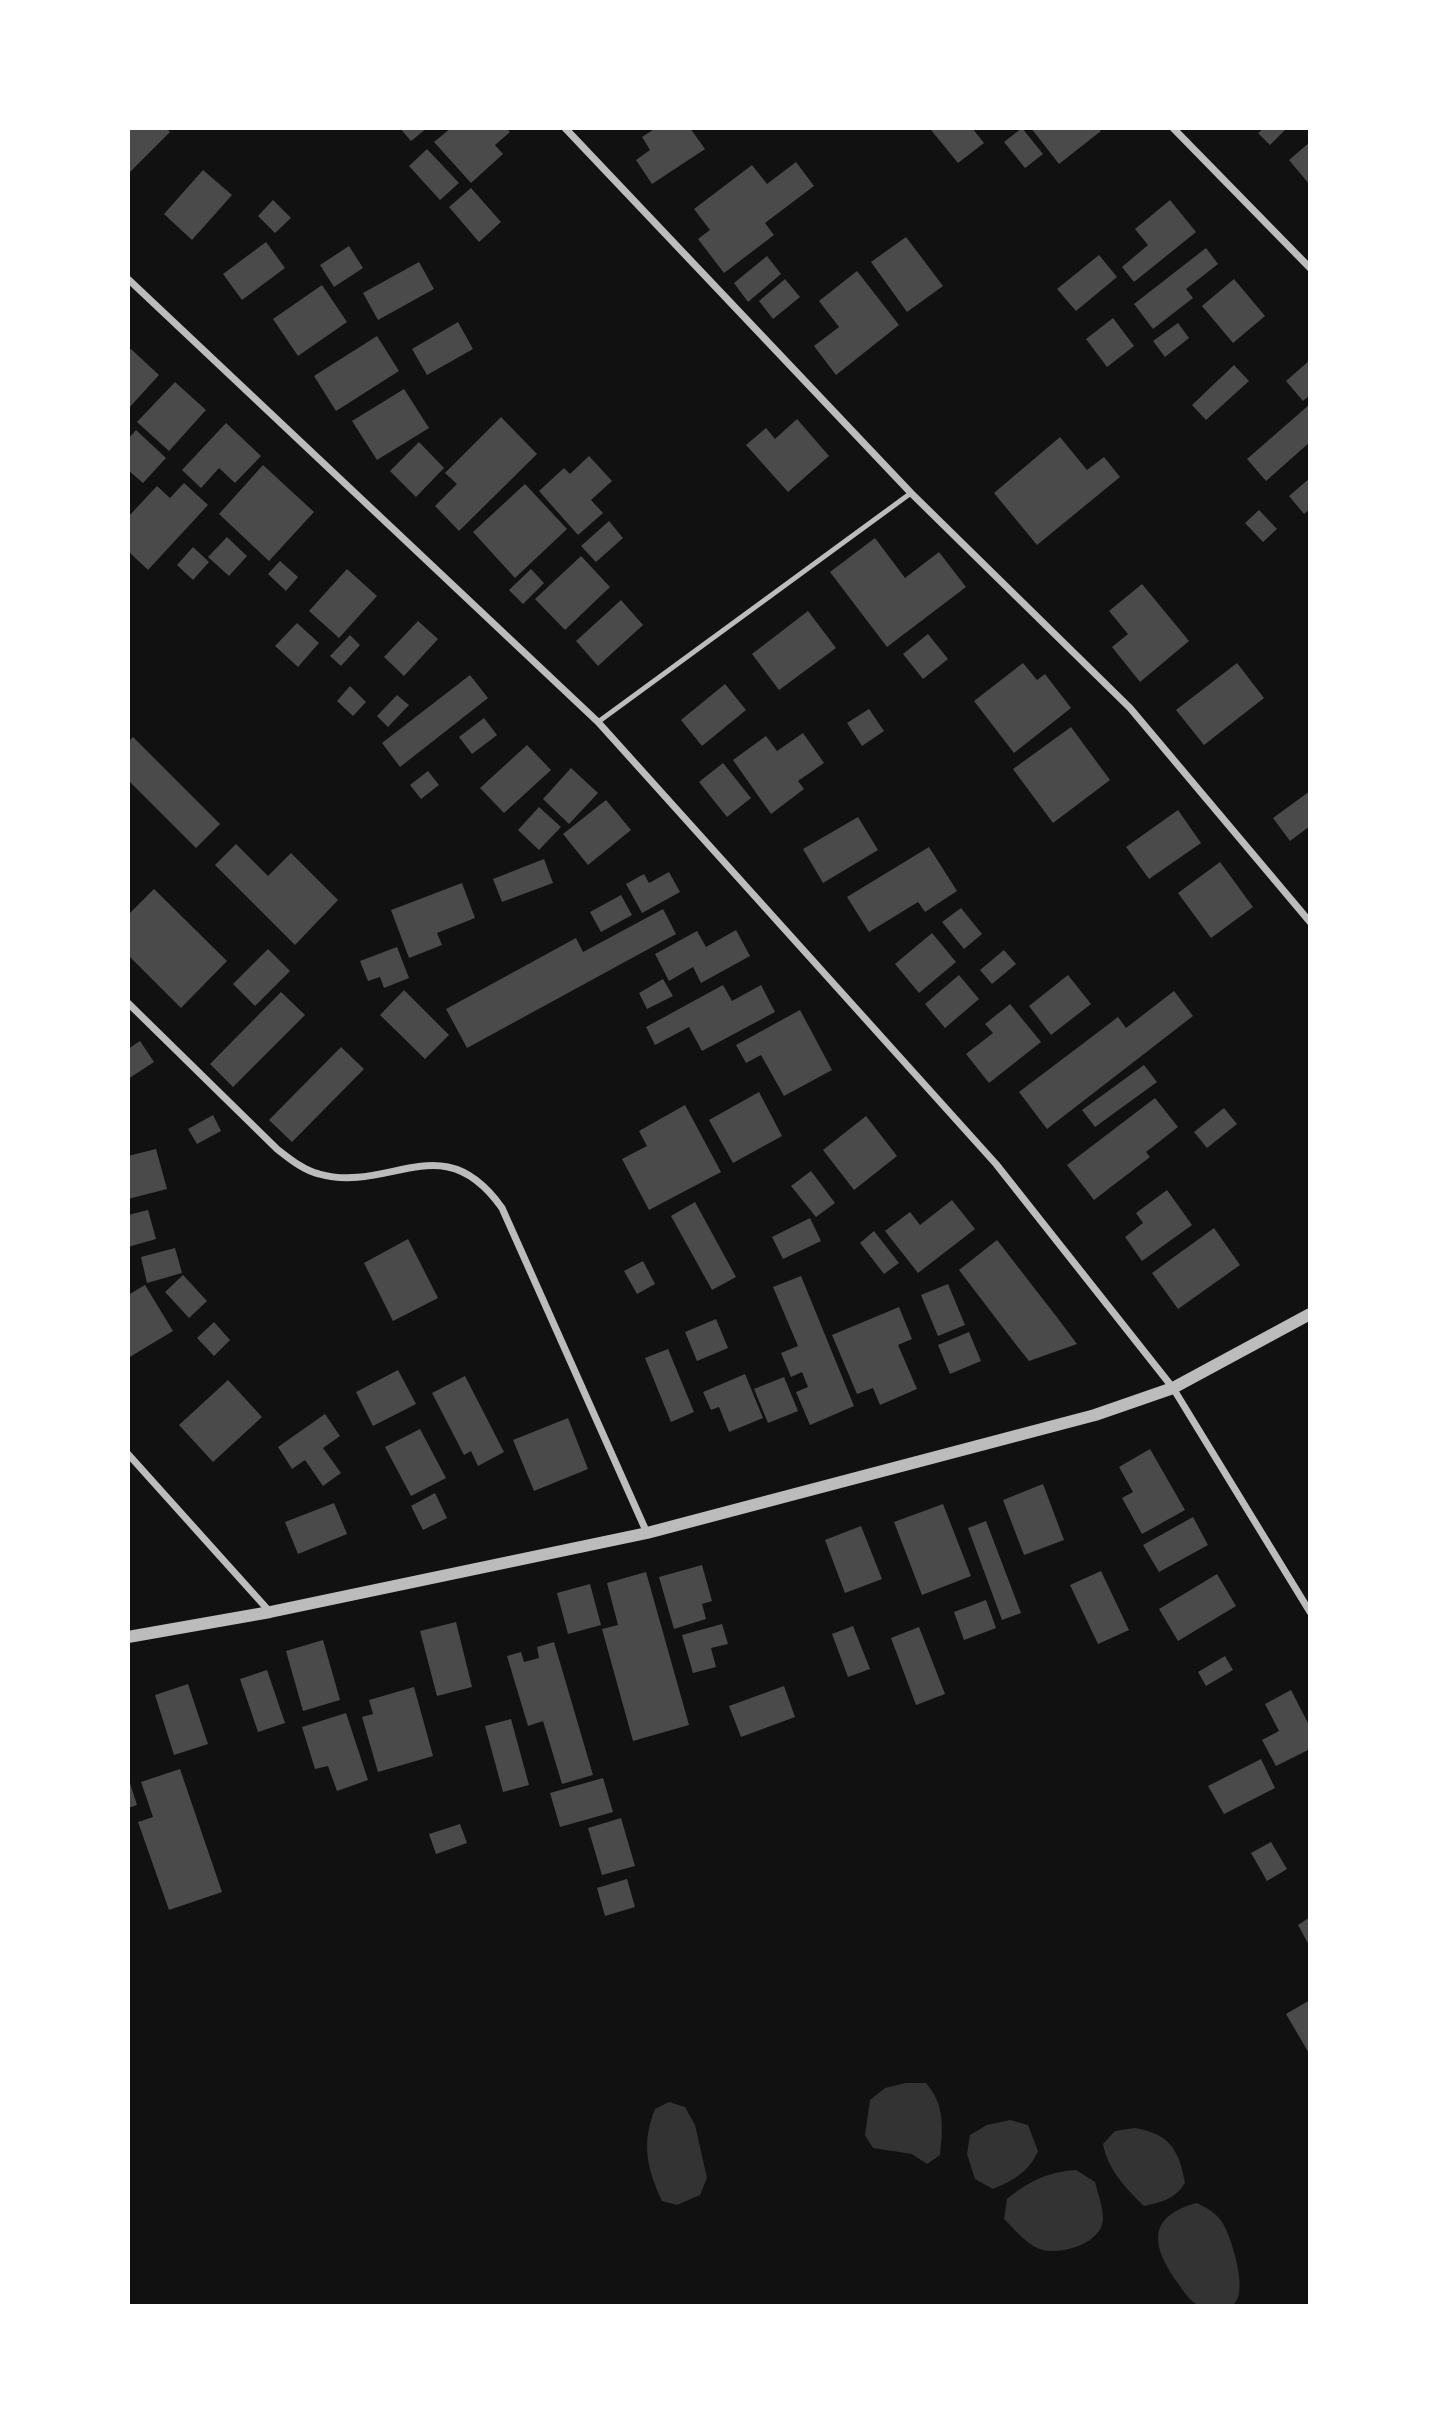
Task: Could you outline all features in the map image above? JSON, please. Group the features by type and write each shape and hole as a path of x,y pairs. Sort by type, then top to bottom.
{"street":[{"path":"565,128 911,493 1130,708 1308,920"},
{"path":"1173,128 1310,268"},
{"path":"128,278 598,722 996,1164 1173,1388 1310,1612"},
{"path":"128,1003 277,1149 303,1168 341,1178 426,1164 445,1166 463,1172 493,1195 502,1208 647,1533"},
{"path":"128,1637 271,1612 647,1533 1095,1415 1173,1388 1310,1314"},
{"path":"128,1454 271,1612"}],"lane":[{"path":"598,722 911,493"}],"shaded area":[{"path":"906,2083 926,2083 940,2108 940,2155 927,2164 912,2154 873,2148 865,2135 870,2100 885,2088"},
{"path":"669,2102 685,2107 695,2125 707,2178 700,2195 677,2205 662,2201 650,2167 647,2145 655,2109"},
{"path":"1010,2120 1028,2125 1038,2151 1030,2165 1020,2174 993,2189 975,2179 967,2154 970,2135 987,2125"},
{"path":"1135,2128 1157,2134 1171,2145 1180,2161 1185,2183 1168,2199 1144,2206 1113,2170 1103,2144 1115,2131"},
{"path":"1076,2170 1095,2182 1103,2214 1101,2228 1095,2236 1077,2247 1055,2251 1037,2248 1004,2219 1007,2199 1039,2178"},
{"path":"1197,2203 1220,2219 1230,2240 1240,2280 1236,2301 1230,2306 1209,2307 1195,2303 1186,2295 1162,2256 1158,2234 1162,2224 1169,2216"}],"building":[{"path":"128,128 166,128 170,132 128,174"},
{"path":"400,128 427,128 411,141"},
{"path":"451,128 506,128 510,132 495,145 503,154 471,183 434,142"},
{"path":"656,128 690,128 705,149 652,184 636,160 650,150 642,137"},
{"path":"972,128 984,143 958,163 931,130"},
{"path":"1022,128 1043,154 1025,168 1004,142"},
{"path":"1031,128 1098,128 1101,131 1059,164"},
{"path":"1264,128 1287,128 1270,145 1258,133"},
{"path":"1310,142 1310,185 1289,160"},
{"path":"427,149 459,183 440,200 409,166"},
{"path":"796,162 814,186 765,223 774,235 724,273 698,239 710,230 694,209 752,165 767,184"},
{"path":"203,170 232,195 192,240 164,214"},
{"path":"471,188 501,222 479,242 449,207"},
{"path":"273,200 291,218 275,233 258,216"},
{"path":"1170,200 1196,232 1134,282 1122,267 1148,245 1135,229"},
{"path":"906,237 943,286 907,312 871,262"},
{"path":"266,242 285,268 242,300 223,274"},
{"path":"349,246 363,268 334,287 320,265"},
{"path":"1206,248 1218,264 1186,289 1193,298 1153,329 1134,304"},
{"path":"1099,255 1117,277 1076,311 1057,289"},
{"path":"767,256 781,274 748,302 734,283"},
{"path":"419,262 434,289 378,320 363,293"},
{"path":"857,271 899,325 836,375 814,346 839,327 819,301"},
{"path":"785,279 800,297 773,319 759,301"},
{"path":"1234,279 1265,316 1233,343 1202,306"},
{"path":"322,285 347,322 298,356 273,319"},
{"path":"1113,318 1134,346 1107,367 1086,339"},
{"path":"458,322 473,349 427,375 412,349"},
{"path":"1178,323 1189,338 1165,357 1153,341"},
{"path":"377,336 399,371 336,411 314,376"},
{"path":"131,349 159,375 128,409 128,353"},
{"path":"1310,360 1310,395 1303,401 1286,381"},
{"path":"1234,365 1249,381 1206,420 1192,405"},
{"path":"175,382 206,410 169,451 137,422"},
{"path":"404,389 429,428 377,460 352,421"},
{"path":"1310,404 1310,442 1266,481 1247,459"},
{"path":"501,417 537,454 459,531 435,506 457,484 445,473"},
{"path":"797,419 829,456 788,492 746,445 766,428 775,439"},
{"path":"226,423 261,456 235,483 219,468 201,488 182,470"},
{"path":"136,430 166,458 143,483 128,470 128,439"},
{"path":"1060,437 1087,470 1104,457 1120,477 1037,545 994,493"},
{"path":"419,442 444,468 416,497 390,471"},
{"path":"589,456 612,481 591,500 603,513 578,535 539,491 564,468 570,474"},
{"path":"263,465 314,512 269,561 219,514"},
{"path":"1310,478 1310,509 1304,514 1289,496"},
{"path":"184,483 208,505 148,570 128,551 128,517 157,486 170,498"},
{"path":"525,484 567,529 515,578 473,532"},
{"path":"1259,510 1277,529 1263,542 1245,523"},
{"path":"609,521 623,538 596,562 581,546"},
{"path":"227,537 247,556 229,576 208,557"},
{"path":"875,538 905,578 939,552 966,587 887,647 830,572"},
{"path":"193,547 209,562 193,580 177,565"},
{"path":"581,556 610,587 565,630 535,599"},
{"path":"280,561 298,577 286,591 268,574"},
{"path":"347,569 377,596 339,638 309,611"},
{"path":"531,569 544,583 523,604 509,590"},
{"path":"1142,584 1189,641 1140,682 1112,647 1128,634 1109,611"},
{"path":"621,600 643,625 598,666 576,641"},
{"path":"808,611 836,648 779,690 752,654"},
{"path":"418,621 438,639 404,676 384,657"},
{"path":"297,623 319,643 298,667 275,646"},
{"path":"928,634 948,659 923,679 903,654"},
{"path":"350,635 360,645 341,666 330,656"},
{"path":"1023,663 1037,680 1045,674 1071,708 1014,753 974,701"},
{"path":"1237,663 1264,698 1204,745 1176,710"},
{"path":"470,675 488,698 400,767 382,743"},
{"path":"725,684 746,710 702,746 681,720"},
{"path":"350,686 366,702 353,716 337,701"},
{"path":"397,695 409,705 388,727 377,716"},
{"path":"869,709 884,731 862,746 847,723"},
{"path":"484,718 497,735 472,754 459,737"},
{"path":"1071,727 1110,780 1053,823 1013,769"},
{"path":"803,733 824,763 798,781 804,789 771,814 733,760 766,736 777,751"},
{"path":"133,737 220,824 196,848 128,780 128,742"},
{"path":"527,745 551,770 504,813 480,788"},
{"path":"723,763 751,798 727,817 699,782"},
{"path":"571,768 598,793 569,824 543,799"},
{"path":"428,771 439,785 421,799 410,785"},
{"path":"1310,791 1310,826 1290,841 1273,818"},
{"path":"606,800 631,830 588,865 563,834"},
{"path":"539,807 561,827 539,850 518,830"},
{"path":"1178,810 1201,843 1149,879 1126,847"},
{"path":"858,817 878,850 823,883 803,849"},
{"path":"236,844 268,876 291,853 338,900 295,945 215,865"},
{"path":"929,847 957,891 925,912 918,902 869,932 847,897"},
{"path":"544,859 553,883 502,902 493,879"},
{"path":"1220,862 1253,907 1211,938 1178,893"},
{"path":"669,872 680,892 642,913 626,884 644,874 649,883"},
{"path":"462,883 475,918 437,933 442,945 409,958 391,910"},
{"path":"154,889 227,961 181,1008 128,955 128,915"},
{"path":"621,895 632,915 601,932 590,912"},
{"path":"961,908 982,934 964,949 942,922"},
{"path":"663,909 676,934 467,1048 446,1009 576,938 583,952"},
{"path":"736,930 750,956 701,983 693,967 669,981 655,954 697,931 706,947"},
{"path":"932,933 956,962 919,993 895,964"},
{"path":"397,947 409,978 384,988 380,977 368,981 360,961"},
{"path":"268,949 290,971 255,1006 233,984"},
{"path":"1004,950 1016,964 992,984 980,970"},
{"path":"959,975 979,999 945,1028 925,1004"},
{"path":"1068,975 1091,1004 1051,1035 1029,1006"},
{"path":"663,979 673,996 647,1009 639,993"},
{"path":"723,985 732,1001 761,985 775,1012 702,1051 689,1027 655,1045 646,1027"},
{"path":"404,990 449,1035 425,1059 380,1015"},
{"path":"1174,991 1193,1016 1047,1129 1019,1092 1118,1017 1126,1028"},
{"path":"281,992 305,1015 233,1087 210,1064"},
{"path":"1010,1004 1041,1042 989,1083 966,1054 993,1033 985,1024"},
{"path":"800,1010 832,1070 784,1096 761,1055 746,1063 736,1045"},
{"path":"140,1041 154,1062 128,1079 128,1049"},
{"path":"341,1047 364,1069 292,1142 269,1120"},
{"path":"1144,1065 1157,1082 1095,1127 1082,1110"},
{"path":"759,1092 782,1136 733,1163 709,1120"},
{"path":"1155,1098 1178,1127 1146,1152 1150,1157 1094,1200 1067,1165"},
{"path":"685,1105 721,1172 649,1210 622,1159 647,1146 639,1131"},
{"path":"1224,1108 1237,1124 1207,1148 1194,1132"},
{"path":"213,1115 221,1131 197,1144 188,1129"},
{"path":"866,1116 897,1156 854,1190 823,1150"},
{"path":"156,1149 167,1189 128,1199 128,1156"},
{"path":"811,1171 835,1203 816,1217 791,1186"},
{"path":"1167,1190 1192,1225 1142,1261 1125,1237 1143,1223 1136,1213"},
{"path":"952,1200 975,1229 918,1273 885,1231 910,1212 920,1225"},
{"path":"695,1202 736,1277 712,1290 671,1216"},
{"path":"148,1210 156,1239 128,1247 128,1215"},
{"path":"810,1218 821,1241 783,1259 772,1237"},
{"path":"1214,1228 1240,1265 1178,1309 1152,1273"},
{"path":"874,1231 899,1263 884,1274 860,1243"},
{"path":"408,1239 438,1298 393,1321 364,1263"},
{"path":"997,1240 1077,1344 1029,1361 1017,1346 959,1270"},
{"path":"175,1248 182,1273 147,1283 141,1257"},
{"path":"643,1261 655,1284 637,1294 624,1271"},
{"path":"183,1275 207,1301 189,1318 165,1292"},
{"path":"801,1276 854,1406 810,1425 796,1392 808,1387 802,1372 791,1377 781,1353 798,1346 773,1287"},
{"path":"948,1284 965,1325 938,1336 921,1295"},
{"path":"145,1285 173,1331 128,1358 128,1295"},
{"path":"899,1307 912,1339 898,1345 917,1389 880,1405 873,1388 857,1394 832,1335"},
{"path":"716,1319 728,1348 697,1361 685,1332"},
{"path":"214,1322 230,1340 214,1356 197,1338"},
{"path":"969,1332 981,1361 950,1374 938,1345"},
{"path":"668,1349 694,1412 671,1422 645,1358"},
{"path":"398,1370 416,1404 373,1426 356,1392"},
{"path":"745,1374 763,1418 729,1432 719,1407 711,1410 703,1392"},
{"path":"465,1376 504,1452 478,1466 471,1451 464,1455 432,1393"},
{"path":"784,1377 798,1411 768,1423 754,1389"},
{"path":"228,1380 262,1417 213,1462 179,1425"},
{"path":"325,1414 340,1436 323,1448 341,1473 323,1486 305,1460 292,1469 278,1447"},
{"path":"568,1418 588,1469 534,1491 513,1440"},
{"path":"420,1429 446,1478 411,1496 385,1447"},
{"path":"1150,1449 1185,1510 1142,1534 1122,1498 1133,1492 1119,1467"},
{"path":"1043,1484 1064,1540 1024,1555 1003,1500"},
{"path":"435,1493 447,1518 423,1530 411,1506"},
{"path":"334,1503 347,1534 298,1554 285,1522"},
{"path":"943,1504 971,1576 922,1595 894,1522"},
{"path":"1193,1517 1208,1545 1159,1572 1143,1545"},
{"path":"986,1521 1021,1613 1002,1620 968,1528"},
{"path":"861,1526 882,1579 845,1593 825,1540"},
{"path":"702,1565 712,1601 702,1604 706,1619 674,1629 659,1577"},
{"path":"1101,1571 1129,1630 1098,1644 1070,1585"},
{"path":"646,1572 689,1725 633,1741 602,1629 618,1625 607,1583"},
{"path":"1217,1574 1236,1606 1178,1641 1159,1609"},
{"path":"590,1584 601,1625 568,1634 557,1593"},
{"path":"986,1600 996,1628 964,1640 954,1612"},
{"path":"456,1622 472,1687 437,1696 420,1631"},
{"path":"722,1624 728,1644 711,1648 716,1667 693,1673 682,1635"},
{"path":"853,1626 870,1669 848,1677 832,1634"},
{"path":"919,1627 945,1694 916,1705 891,1638"},
{"path":"323,1640 340,1700 303,1711 286,1651"},
{"path":"554,1642 593,1775 562,1784 543,1721 528,1726 507,1656 521,1652 524,1662 539,1658 537,1647"},
{"path":"1225,1656 1233,1670 1206,1686 1198,1672"},
{"path":"267,1670 285,1723 258,1732 240,1679"},
{"path":"188,1684 208,1744 174,1755 155,1695"},
{"path":"784,1686 795,1717 741,1737 729,1706"},
{"path":"414,1687 433,1756 378,1772 362,1717 373,1714 369,1700"},
{"path":"1291,1690 1310,1727 1310,1749 1276,1766 1262,1740 1279,1731 1265,1704"},
{"path":"346,1713 368,1780 337,1791 328,1766 315,1769 302,1727"},
{"path":"511,1719 529,1785 503,1792 485,1726"},
{"path":"1261,1759 1275,1788 1224,1814 1208,1786"},
{"path":"180,1769 222,1892 169,1910 138,1822 153,1817 141,1782"},
{"path":"128,1777 137,1805 128,1808"},
{"path":"603,1778 613,1812 560,1827 550,1793"},
{"path":"621,1818 635,1866 602,1875 588,1828"},
{"path":"460,1824 467,1843 436,1854 429,1834"},
{"path":"1271,1842 1287,1869 1267,1881 1251,1853"},
{"path":"627,1879 635,1907 605,1916 597,1888"},
{"path":"1310,1917 1310,1947 1298,1925"},
{"path":"1310,2000 1310,2055 1286,2014"}]}
